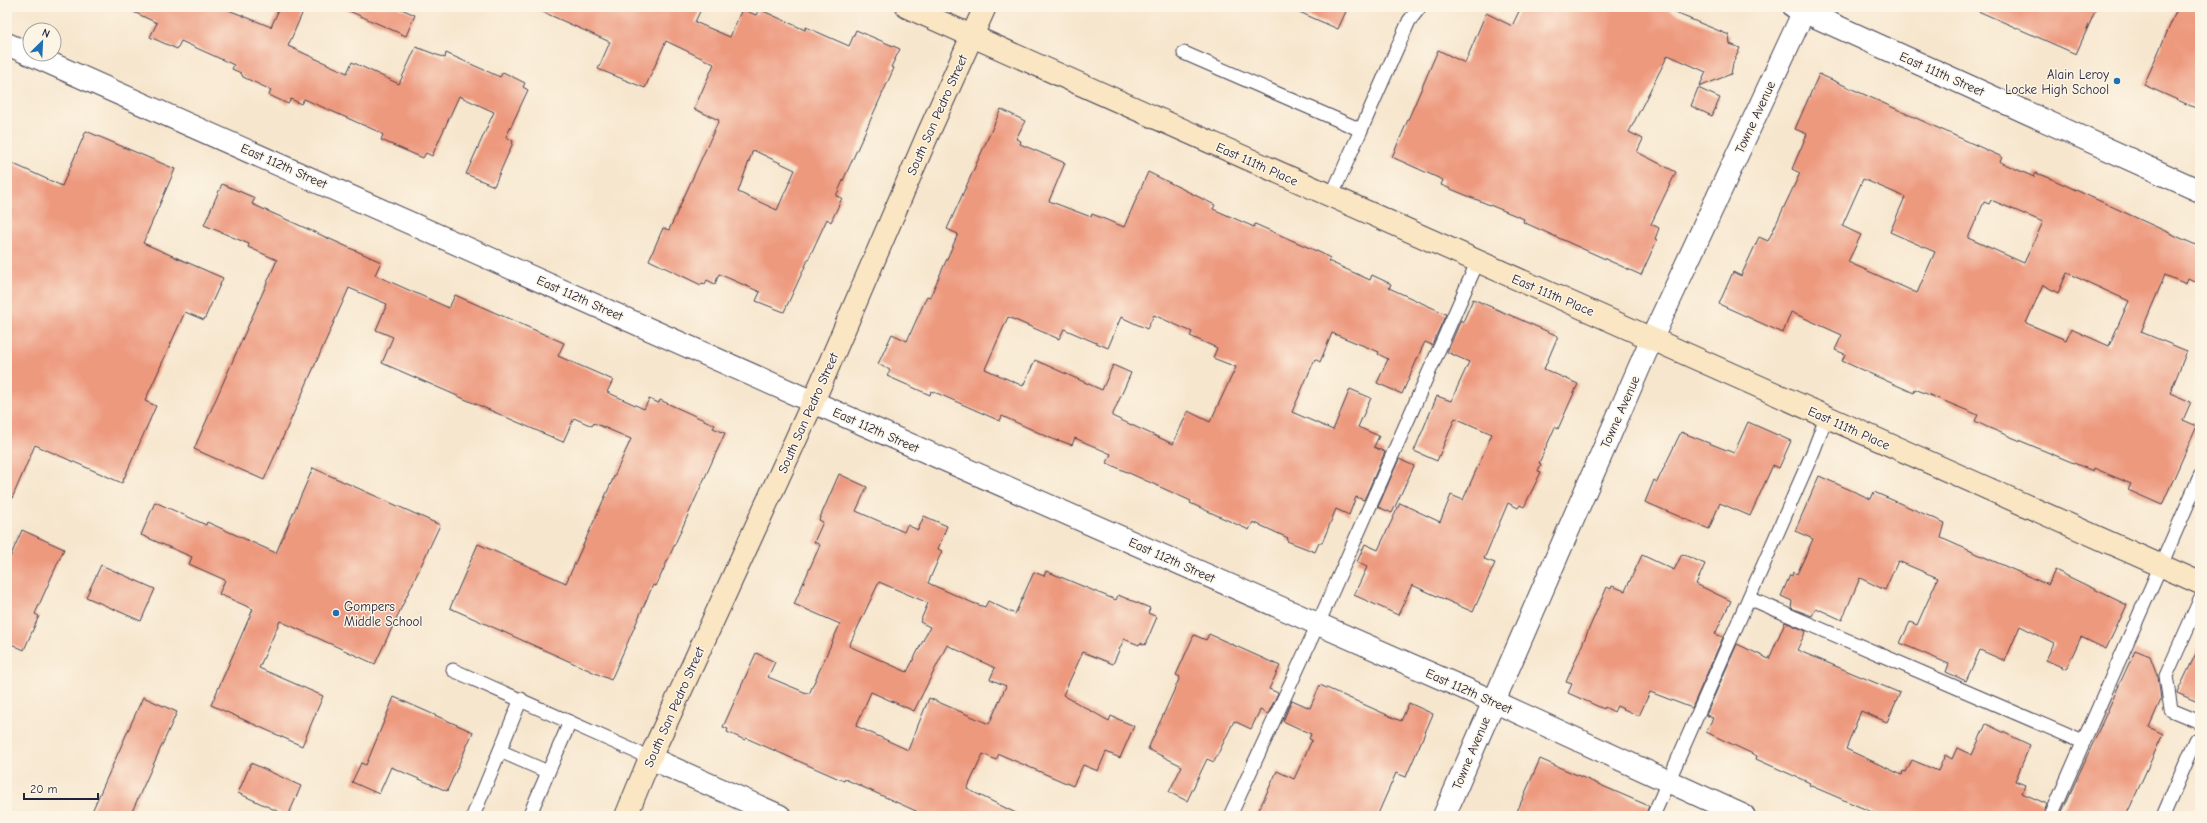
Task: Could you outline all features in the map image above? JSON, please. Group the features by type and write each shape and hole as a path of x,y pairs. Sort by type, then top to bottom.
{"street":[{"name":"East 111th Place","path":"907,7 1478,263 1652,338 1826,418 2200,583"},
{"name":"South San Pedro Street","path":"626,816 650,758 813,402 985,7"},
{"name":"East 111th Street","path":"1799,9 2200,191"},
{"name":"Towne Avenue","path":"1444,816 1652,338 1799,9"},
{"name":"East 112th Street","path":"7,44 813,402 1493,701 1744,816"},
{"path":"650,758 780,816"}],"lane":[{"path":"1331,197 1409,21 1420,7"},
{"path":"1184,53 1361,130"},
{"path":"1230,816 1318,624 1478,263"},
{"path":"1653,816 1813,452 1826,418"},
{"path":"2051,816 2200,476"},
{"path":"1749,598 2083,742"},
{"path":"2200,600 2166,676 2171,710 2200,722"},
{"path":"453,670 521,699 650,758"},
{"path":"474,816 521,699"},
{"path":"529,816 570,722"},
{"path":"2162,816 2199,737"},
{"path":"500,751 548,772"}],"building":[{"path":"123,7 221,7 271,27 280,7 305,7 288,46 347,73 352,62 399,84 416,47 445,58 446,53 500,77 503,72 525,83 523,87 528,90 506,137 513,141 494,186 466,174 494,112 459,96 432,156 426,153 423,158 381,140 383,135 379,132 304,99 301,104 291,99 288,104 269,95 271,90 243,77 241,73 232,69 234,65 181,41 177,49 150,37 157,23"},
{"path":"340,7 397,7 415,15 406,36"},
{"path":"532,7 702,7 695,22 730,37 742,9 756,15 759,9 805,30 806,27 849,46 856,30 900,49 891,67 894,68 836,196 842,198 831,222 827,219 784,312 756,301 760,292 719,274 715,284 707,280 705,284 702,283 701,285 649,260 663,228 669,230 719,120 694,109 714,64 666,41 645,88 598,69 610,42","holes":["753,150 795,170 777,210 738,192"]},
{"path":"1288,7 1348,7 1338,29"},
{"path":"1521,7 1661,7 1729,35 1730,44 1740,48 1733,63 1731,74 1699,87 1706,72 1668,55 1629,132 1643,139 1637,152 1676,172 1651,224 1659,228 1655,239 1657,240 1641,275 1523,222 1524,219 1441,185 1443,180 1392,157 1438,50 1465,63 1486,13 1512,26"},
{"path":"1969,7 2097,7 2076,54"},
{"path":"2178,7 2200,7 2200,110 2144,85"},
{"path":"1819,74 2002,157 2000,162 2034,177 2036,173 2054,180 2200,247 2200,284 2188,278 2186,284 2165,275 2141,332 2187,351 2170,393 2191,402 2183,420 2197,426 2162,505 2128,490 2131,484 2094,468 2093,471 1987,427 1975,421 1978,415 1915,389 1914,393 1842,361 1845,354 1835,350 1842,335 1791,312 1783,333 1719,304 1733,272 1741,276 1759,237 1768,241 1800,173 1792,169 1807,134 1795,129","holes":["1863,179 1905,197 1890,232 1935,252 1917,293 1848,262 1861,235 1842,226","1991,200 2043,222 2024,263 1968,238 1984,202 1989,204","2067,273 2129,301 2109,346 2071,329 2066,340 2026,323 2043,285 2058,293"]},
{"path":"1698,88 1720,98 1712,116 1691,106"},
{"path":"1001,109 1025,121 1016,139 1021,141 1020,144 1065,163 1049,201 1091,217 1092,214 1124,227 1148,172 1215,205 1213,209 1254,227 1255,224 1321,253 1330,258 1328,261 1370,280 1372,275 1391,284 1389,288 1446,314 1432,345 1425,342 1402,394 1377,383 1388,359 1378,354 1379,352 1332,333 1320,362 1315,359 1292,412 1333,430 1350,389 1371,398 1358,427 1379,436 1374,447 1385,452 1364,500 1356,497 1349,515 1336,509 1322,543 1319,543 1315,552 1287,541 1288,538 1253,522 1249,530 1190,503 1191,501 1107,463 1111,454 1075,438 1072,445 1058,440 1057,441 1002,416 1000,421 939,394 931,391 930,395 887,376 890,370 878,364 892,334 907,341 927,296 930,297 958,234 947,229","holes":["1154,315 1192,332 1190,336 1217,348 1213,358 1236,367 1210,422 1188,411 1173,444 1112,416 1131,373 1113,365 1102,390 1035,360 1023,386 985,369 1008,317 1059,339 1064,329 1108,348 1121,317 1147,329"]},
{"path":"86,131 175,169 143,243 223,278 204,320 185,312 145,401 156,406 122,483 35,445 7,510 7,161 62,186"},
{"path":"222,184 255,198 252,204 381,262 375,275 449,308 455,295 564,343 558,356 613,380 607,392 644,409 649,399 659,403 660,400 715,425 713,428 725,433 656,586 653,585 611,680 450,608 478,544 566,583 631,439 594,423 592,426 574,418 563,442 382,363 393,337 376,330 387,304 349,288 264,480 194,449 277,260 248,247 249,244 204,225"},
{"path":"1473,299 1558,336 1544,369 1578,384 1558,429 1555,427 1539,463 1541,464 1538,471 1541,472 1524,507 1520,505 1518,508 1508,503 1484,559 1495,563 1473,612 1412,585 1398,615 1354,595 1367,567 1357,562 1365,544 1378,550 1400,503 1440,522 1451,495 1463,500 1492,434 1455,418 1437,461 1414,451 1437,396 1451,401 1469,362 1447,352 1461,320 1463,322"},
{"path":"1748,422 1791,441 1779,468 1773,465 1750,516 1720,503 1709,529 1645,502 1654,480 1657,482 1681,432 1734,453"},
{"path":"1399,459 1414,466 1392,513 1378,507"},
{"path":"313,468 440,525 375,664 280,621 259,668 323,696 302,746 211,705 253,609 219,594 225,580 189,564 192,557 141,535 155,502 206,525 207,522 276,553"},
{"path":"839,474 867,487 856,511 904,532 907,525 918,530 924,516 947,526 938,549 942,551 928,583 973,603 985,607 988,601 1015,614 1034,572 1044,576 1046,571 1116,600 1118,595 1150,608 1148,613 1157,617 1145,645 1140,643 1139,645 1124,639 1113,664 1083,652 1063,695 1109,721 1111,716 1134,726 1120,758 1106,752 1098,771 1083,765 1073,786 999,754 996,760 983,754 967,789 1022,816 914,816 916,811 845,779 844,781 746,738 745,740 727,732 728,729 723,727 756,653 775,662 768,677 809,694 840,624 794,604 820,545 814,542 823,522 819,520","holes":["879,582 928,603 920,622 930,627 907,672 849,646","947,645 995,668 990,679 1006,686 989,724 929,698 908,750 856,726 871,692 914,711"]},
{"path":"1819,476 1871,499 1874,492 1945,523 1941,538 2048,585 2055,570 2127,605 2106,649 2081,637 2066,669 2046,660 2054,643 2020,626 2005,661 1980,650 1966,681 1946,672 1949,664 1900,643 1910,622 1917,625 1938,578 1898,561 1885,590 1860,578 1842,620 1816,608 1812,616 1791,608 1792,601 1781,596 1790,575 1792,576 1793,572 1797,574 1813,539 1795,531"},
{"path":"22,530 64,549 35,614 39,616 24,650 7,642 7,564"},
{"path":"1682,554 1705,564 1696,584 1731,601 1715,634 1723,637 1692,708 1650,692 1639,716 1617,706 1614,712 1605,707 1604,709 1568,693 1572,684 1566,682 1607,587 1611,589 1612,586 1625,591 1642,555 1674,570"},
{"path":"101,565 155,589 141,621 86,597"},
{"path":"1785,622 1806,631 1797,650 1900,693 1887,722 1861,711 1846,749 1902,775 1903,771 1906,772 1912,760 1938,771 1945,755 1952,759 1957,748 1972,755 1986,724 2030,745 2015,781 2025,785 2022,793 2047,804 2043,816 1881,816 1809,785 1810,783 1756,759 1757,756 1706,732 1713,718 1706,715 1737,644 1769,659"},
{"path":"1209,634 1280,666 1269,689 1278,693 1268,714 1260,710 1251,729 1234,721 1214,762 1207,759 1187,801 1169,792 1182,766 1148,749 1180,677 1176,675 1194,635 1206,640"},
{"path":"2200,645 2200,703 2177,693"},
{"path":"2135,650 2150,656 2158,677 2161,700 2149,727 2163,734 2126,816 2060,816"},
{"path":"1320,685 1401,721 1409,703 1433,714 1406,777 1396,773 1377,816 1256,816 1277,771 1294,779 1312,740 1309,739 1311,734 1283,721 1292,700 1310,708"},
{"path":"143,697 177,712 130,816 90,816"},
{"path":"394,697 473,732 447,791 391,767 379,794 352,782 361,763 366,765"},
{"path":"1540,759 1649,806 1645,816 1515,816"},
{"path":"251,763 301,786 288,816 238,793"}],"place":[{"name":"Alain Leroy Locke High School","path":"2117,81"},
{"name":"Gompers Middle School","path":"336,613"}]}
